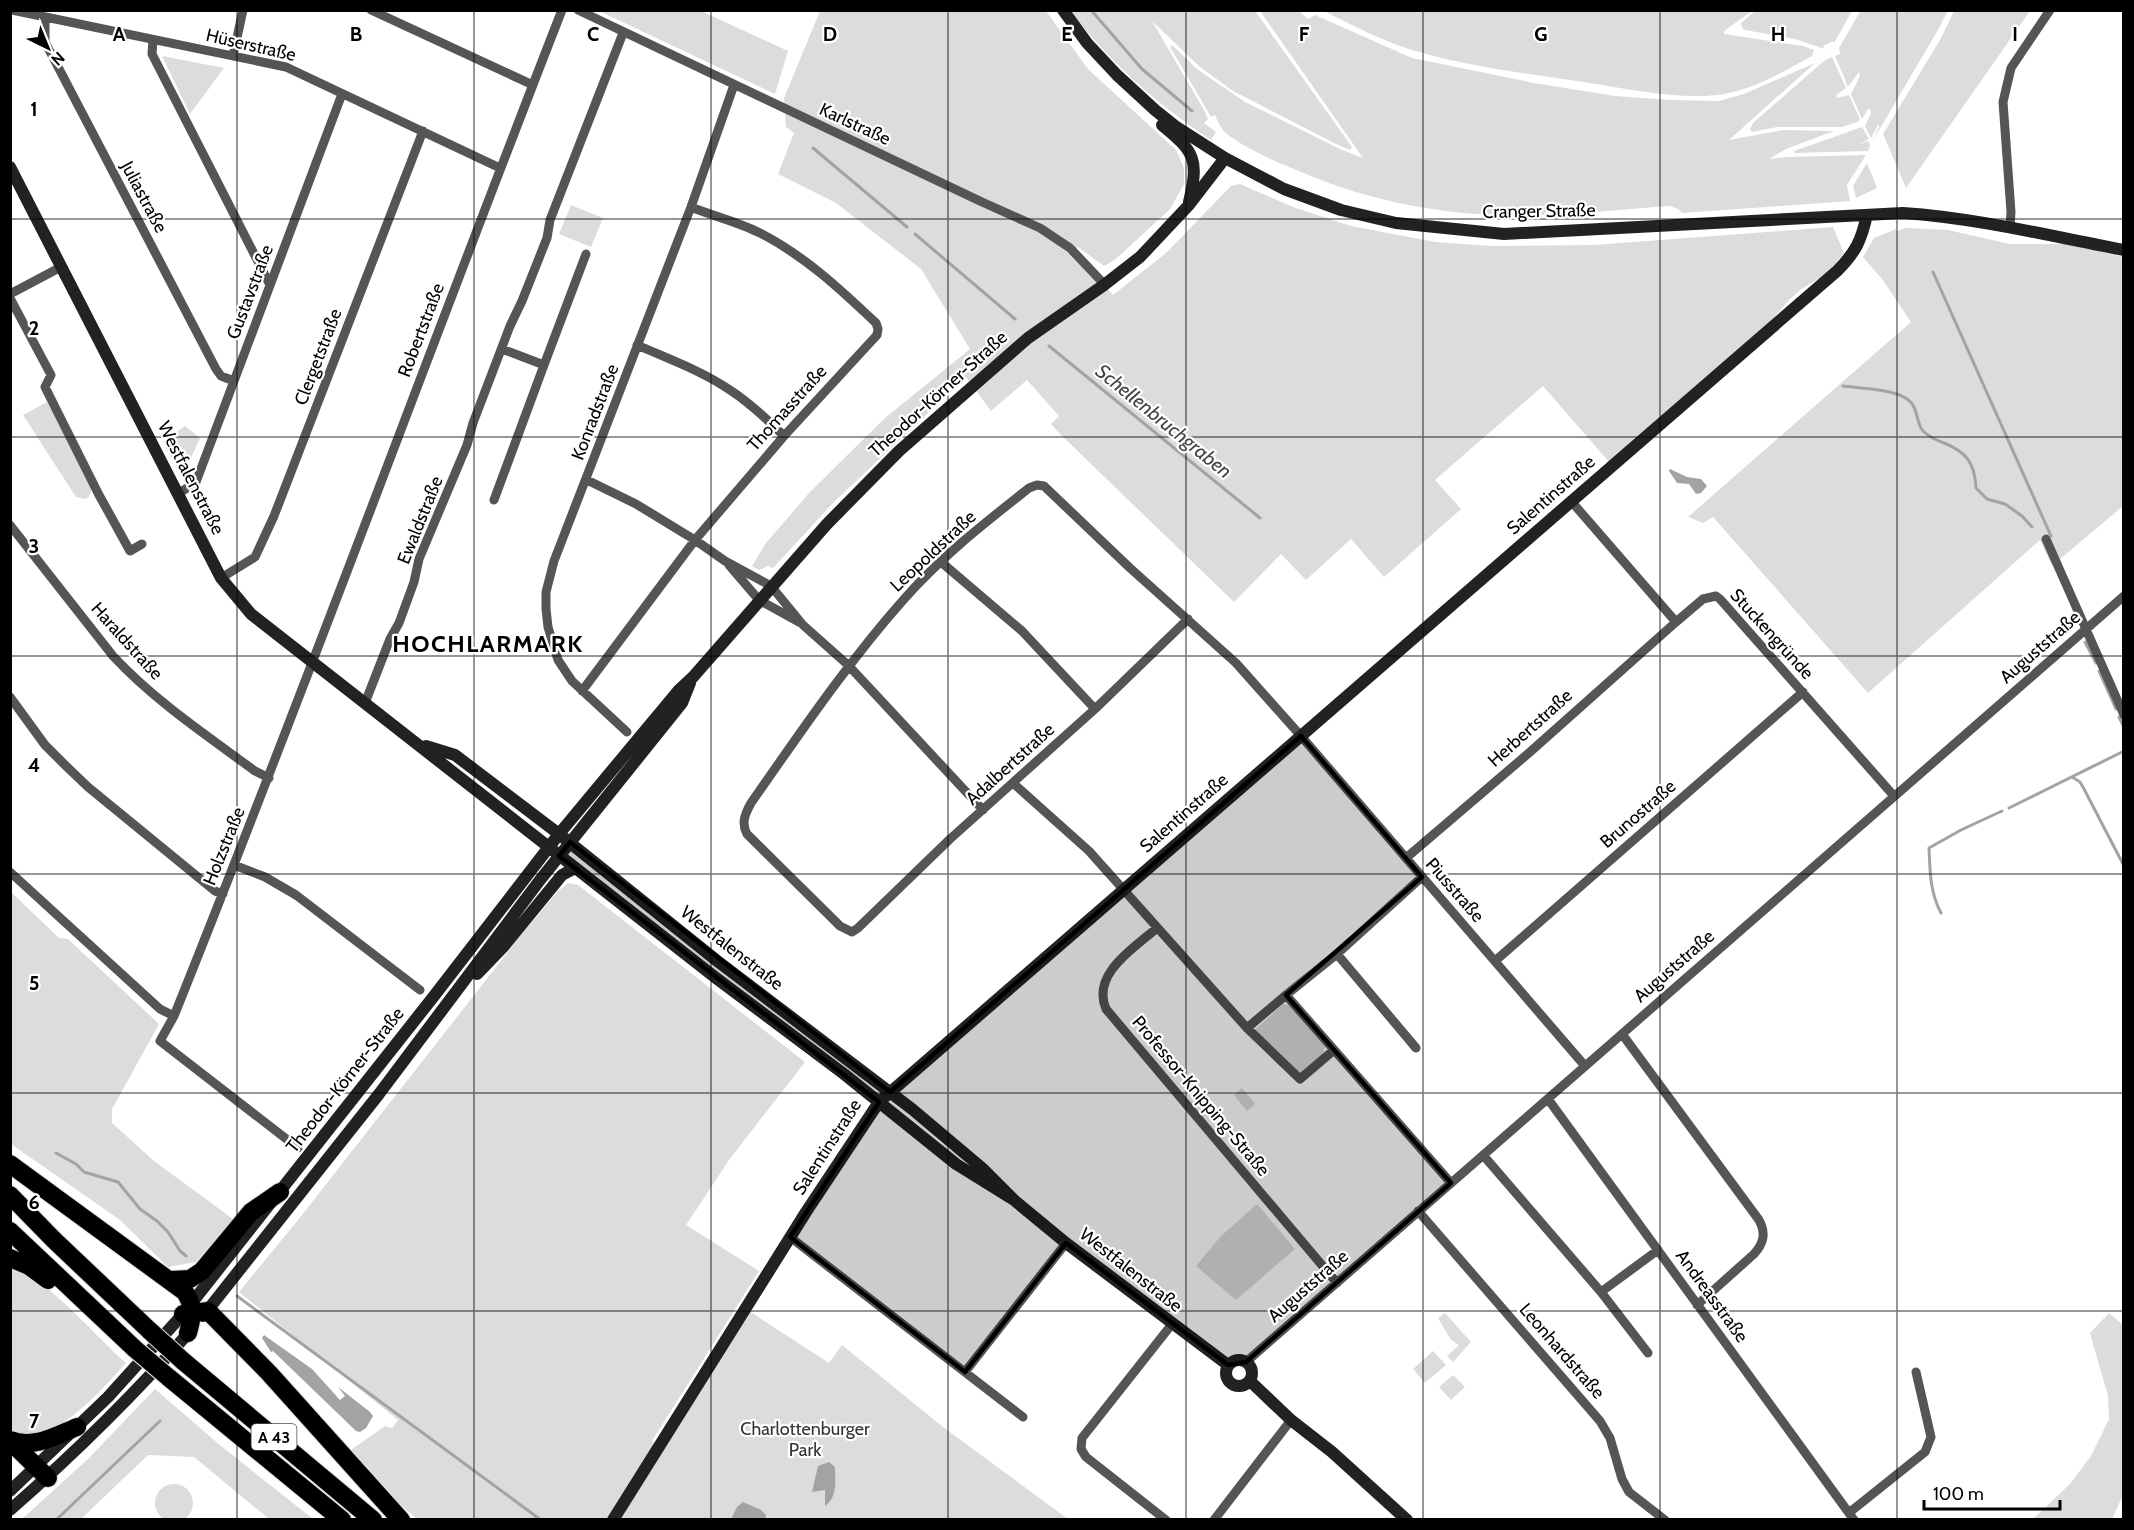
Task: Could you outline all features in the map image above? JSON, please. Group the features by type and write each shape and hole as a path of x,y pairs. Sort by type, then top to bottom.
{"highway":[{"path":"10,1164 185,1292 194,1310 269,1373 401,1520"},
{"path":"170,1280 190,1279 202,1271 251,1212 280,1192"},
{"name":"A 43","path":"10,1195 54,1240 183,1361 373,1520"},
{"name":"A 43","path":"10,1231 135,1349 342,1520"},
{"path":"10,1258 29,1266 102,1318"},
{"path":"188,1333 194,1310"},
{"path":"10,1440 21,1444 32,1444 77,1427"},
{"path":"10,1440 38,1476"},
{"path":"10,1457 38,1476"}],"main road":[{"name":"Cranger Straße","path":"1063,10 1088,43 1117,75 1155,110 1226,158 1284,189 1341,210 1396,223 1504,234 1903,213 2010,227 2124,249"},
{"name":"Cranger Straße","path":"1088,43 1095,62 1187,147 1195,170 1188,206"},
{"name":"Theodor-Körner-Straße","path":"194,1310 280,1192 559,834 642,733 771,586 827,524 899,451 1031,335 1105,285 1140,257 1188,206 1226,158"},
{"name":"Westfalenstraße","path":"10,167 222,578 251,614 956,1164 1014,1200"},
{"name":"Salentinstraße","path":"613,1520 790,1237 879,1102 1837,272 1852,257 1858,246 1867,215"},
{"name":"Theodor-Körner-Straße","path":"10,1510 77,1427 194,1310 321,1169 559,856 682,703 693,677"},
{"name":"Westfalenstraße","path":"417,742 455,755 570,842 716,960 890,1092 982,1168 1014,1200 1066,1243 1228,1365 1226,1373 1231,1384 1239,1386 1250,1381 1407,1520"},
{"name":"Theodor-Körner-Straße","path":"449,1002 504,946 562,875 575,868"},
{"name":"Theodor-Körner-Straße","path":"10,1491 38,1476 117,1412 188,1333"},
{"path":"1228,1365 1235,1360 1246,1362 1252,1370 1250,1381"}],"street":[{"name":"Hüserstraße","path":"12,10 286,67 500,168"},
{"path":"234,56 243,10"},
{"path":"371,10 533,85"},
{"name":"Robertstraße","path":"313,662 562,10"},
{"name":"Karlstraße","path":"579,10 623,33 1040,228 1070,248 1105,285"},
{"path":"2010,227 2012,212 2003,102 2010,68 2050,10"},
{"name":"Juliastraße","path":"45,18 45,42 50,52 216,369 221,376 234,381"},
{"name":"Ewaldstraße","path":"365,703 399,623 414,582 419,559 445,502 510,326 547,238 550,220 623,33"},
{"path":"153,40 152,54 270,285"},
{"name":"Konradstraße","path":"627,732 582,692 564,671 551,642 546,592 554,561 691,207 734,85"},
{"name":"Gustavstraße","path":"178,494 196,482 342,94"},
{"name":"Clergetstraße","path":"222,578 255,557 274,516 423,131"},
{"name":"Thomasstraße","path":"582,692 695,540 784,436 877,335 876,323 835,284 796,254 757,232 691,207"},
{"path":"494,500 586,254"},
{"path":"61,267 10,296 51,375 45,387 99,495 130,551 142,544"},
{"path":"637,345 700,373 729,390 750,405 784,436"},
{"path":"502,349 544,365"},
{"path":"587,480 636,504 725,561 771,586 803,625 848,665 983,810"},
{"name":"Leopoldstraße","path":"852,932 840,926 747,834 743,827 745,814 848,665 906,596 965,539 1037,485 1044,486 1130,568 1236,663 1301,736"},
{"path":"1571,501 1676,622"},
{"name":"Haraldstraße","path":"10,525 112,656 147,691 246,765 269,778"},
{"path":"2046,539 2124,715"},
{"path":"725,561 759,600 803,625"},
{"path":"941,562 1022,631 1095,709"},
{"name":"Stuckengründe","path":"1676,622 1703,599 1716,596 1894,796"},
{"name":"Auguststraße","path":"1246,1362 2124,596"},
{"name":"Adalbertstraße","path":"852,932 1095,709 1188,619"},
{"name":"Herbertstraße","path":"1406,858 1676,622"},
{"name":"Holzstraße","path":"298,1148 160,1041 174,1016 313,662"},
{"name":"Brunostraße","path":"1495,962 1803,692"},
{"path":"10,697 45,745 88,787 215,891 223,894"},
{"name":"Piusstraße","path":"1301,736 1585,1066"},
{"path":"1013,783 1089,850 1122,890 1247,1028 1300,1079 1334,1050"},
{"path":"234,865 265,877 296,895 420,990"},
{"path":"10,872 160,1009 174,1016"},
{"path":"1247,1028 1337,954 1422,877"},
{"name":"Professor-Knipping-Straße","path":"1157,928 1122,958 1105,980 1102,990 1106,1009 1337,1283"},
{"path":"1337,954 1416,1048"},
{"path":"1286,995 1451,1183"},
{"path":"1622,1034 1764,1229 1761,1246 1697,1305"},
{"name":"Andreasstraße","path":"1548,1099 1852,1516"},
{"path":"1483,1155 1601,1292 1648,1353"},
{"name":"Leonhardstraße","path":"1418,1211 1600,1421 1610,1438 1622,1479 1629,1492 1665,1520"},
{"path":"790,1237 1023,1417"},
{"path":"965,1372 1066,1243"},
{"path":"1601,1292 1658,1250"},
{"path":"1166,1520 1086,1457 1080,1444 1082,1438 1172,1324"},
{"path":"1852,1516 1925,1452 1931,1437 1916,1372"},
{"path":"1214,1520 1292,1420"}],"highlighted area":[{"path":"1301,736 1422,877 1286,995 1451,1183 1246,1362 1228,1365 1066,1243 965,1372 790,1237 879,1102 559,856 570,842 890,1092"}],"green space":[{"path":"1861,10 1948,11 1872,142 1880,125 1871,138 1865,126 1871,113 1870,109 1862,119 1851,94 1860,76 1859,72 1848,87 1835,56 1840,54 1839,48"},
{"path":"599,11 701,11 788,51 775,94"},
{"path":"820,11 1046,11 1088,69 1176,150 1184,168 1184,184 1170,209 1116,259 1104,266 1078,247 1074,251 1113,295 1166,253 1231,186 1240,184 1293,207 1351,226 1435,242 1491,246 1594,245 1833,227 1844,253 1826,274 1800,290 1771,321 1610,463 1543,386 1435,480 1461,509 1384,577 1351,539 1306,580 1281,554 1234,602 1061,435 1051,424 1059,416 1027,380 991,411 966,377 834,502 773,568 768,566 759,570 752,566 766,543 810,492 885,418 970,349 921,269 836,203 778,174 794,133 786,127 784,98"},
{"path":"1070,11 1255,11 1352,147 1350,150 1338,145 1233,91 1200,67 1152,21 1204,110 1208,119 1204,123 1216,132 1211,140 1135,81"},
{"path":"1260,11 1301,11 1308,19 1315,15 1412,58 1534,83 1615,96 1719,101 1744,94 1815,63 1729,140 1783,130 1834,131 1786,149 1769,159 1866,155 1847,185 1850,201 1682,213 1670,206 1525,215 1464,213 1403,204 1315,178 1264,156 1232,138 1223,130 1215,115 1211,117 1170,47 1172,45 1197,69 1245,102 1363,158"},
{"path":"1324,11 1752,11 1724,31 1724,34 1803,46 1814,50 1812,56 1792,67 1740,90 1713,95 1678,95 1503,70 1440,58 1394,44"},
{"path":"1755,11 1852,11 1834,43 1833,41 1823,46 1825,49 1795,39 1745,30 1741,23"},
{"path":"1954,11 2030,11 1906,188 1883,134 1940,40"},
{"path":"162,56 224,68 190,114"},
{"path":"1832,57 1846,88 1836,95 1837,98 1849,95 1860,119 1858,121 1860,121 1842,127 1777,127 1752,132 1750,129 1753,123 1824,61"},
{"path":"1862,127 1869,139 1858,145 1868,141 1870,145 1868,151 1795,153 1794,151"},
{"path":"1867,163 1877,188 1856,198 1853,186"},
{"path":"571,205 603,218 591,247 559,234"},
{"path":"1905,228 1948,230 2010,244 2070,244 2123,257 2123,506 2052,566 2040,540 1868,693 1713,517 1703,523 1688,517 1911,322 1882,279 1863,257 1874,238 1896,229 1897,231"},
{"path":"47,402 90,483 91,492 86,499 76,497 23,415"},
{"path":"185,426 200,438 186,469 178,465 169,455 163,442"},
{"name":"Charlottenburger Park","path":"568,883 578,885 805,1062 729,1160 686,1225 759,1271 652,1441 663,1448 749,1311 829,1363 842,1345 943,1427 1068,1519 417,1519 395,1500 351,1450 385,1426 392,1428 398,1420 239,1292 518,939 558,891"},
{"path":"11,892 59,938 68,939 159,1024 112,1109 112,1123 154,1161 233,1219 196,1262 168,1267 120,1220 11,1144"},
{"path":"1283,1004 1289,1005 1325,1046 1323,1054 1302,1073 1255,1030"},
{"path":"1242,1088 1255,1104 1247,1111 1234,1095"},
{"path":"1257,1204 1295,1249 1236,1300 1196,1266 1220,1237"},
{"path":"10,1265 25,1272 55,1295 126,1363 90,1401 69,1419 48,1431 20,1439 11,1433"},
{"path":"1445,1313 1471,1342 1453,1362 1447,1356 1459,1345 1451,1340 1438,1318"},
{"path":"2109,1313 2123,1325 2123,1495 2112,1519 2033,1519 2070,1484 2091,1456 2109,1419 2108,1396 2090,1333"},
{"path":"1433,1351 1446,1365 1425,1383 1413,1369"},
{"path":"1453,1375 1465,1387 1451,1400 1439,1387"},
{"path":"155,1389 221,1446 313,1519 269,1519 194,1457 148,1455 81,1519 22,1519 88,1459"},
{"path":"174,1484 181,1485 187,1490 192,1496 192,1510 187,1516 181,1521 174,1522 167,1521 161,1516 156,1510 155,1503 156,1496 161,1490 167,1485"}],"shaded area":[{"path":"1670,469 1687,477 1701,479 1707,486 1701,493 1696,494 1689,484 1677,483"},
{"path":"264,1335 312,1369 340,1400 345,1396 338,1387 370,1412 373,1416 366,1428 360,1432 356,1431 273,1351 271,1352 262,1338"},
{"path":"829,1462 835,1467 835,1488 832,1498 825,1506 825,1490 812,1492 818,1466"},
{"path":"743,1502 761,1510 766,1515 765,1519 731,1519 737,1507"}],"waterway":[{"path":"1091,10 1142,69 1192,111"},
{"name":"Schellenbruchgraben","path":"813,148 907,227"},
{"name":"Schellenbruchgraben","path":"915,234 1015,319"},
{"path":"1933,272 2051,536"},
{"name":"Schellenbruchgraben","path":"1049,346 1260,518"},
{"path":"1843,386 1885,391 1907,399 1911,402 1923,431 1959,450 1968,460 1974,472 1976,488 1987,499 2005,504 2022,516 2032,527"},
{"path":"2085,642 2096,663"},
{"path":"2099,671 2116,709"},
{"path":"2119,717 2124,727"},
{"path":"2009,808 2124,751"},
{"path":"2072,777 2080,782 2124,866"},
{"path":"1941,913 1930,874 1929,848 2002,811"},
{"path":"56,1153 76,1164 84,1172 118,1182 140,1209 168,1232 186,1256"},
{"path":"237,1296 541,1520"},
{"path":"56,1520 160,1421"}],"district":[{"name":"HOCHLARMARK","path":"488,644"}]}
